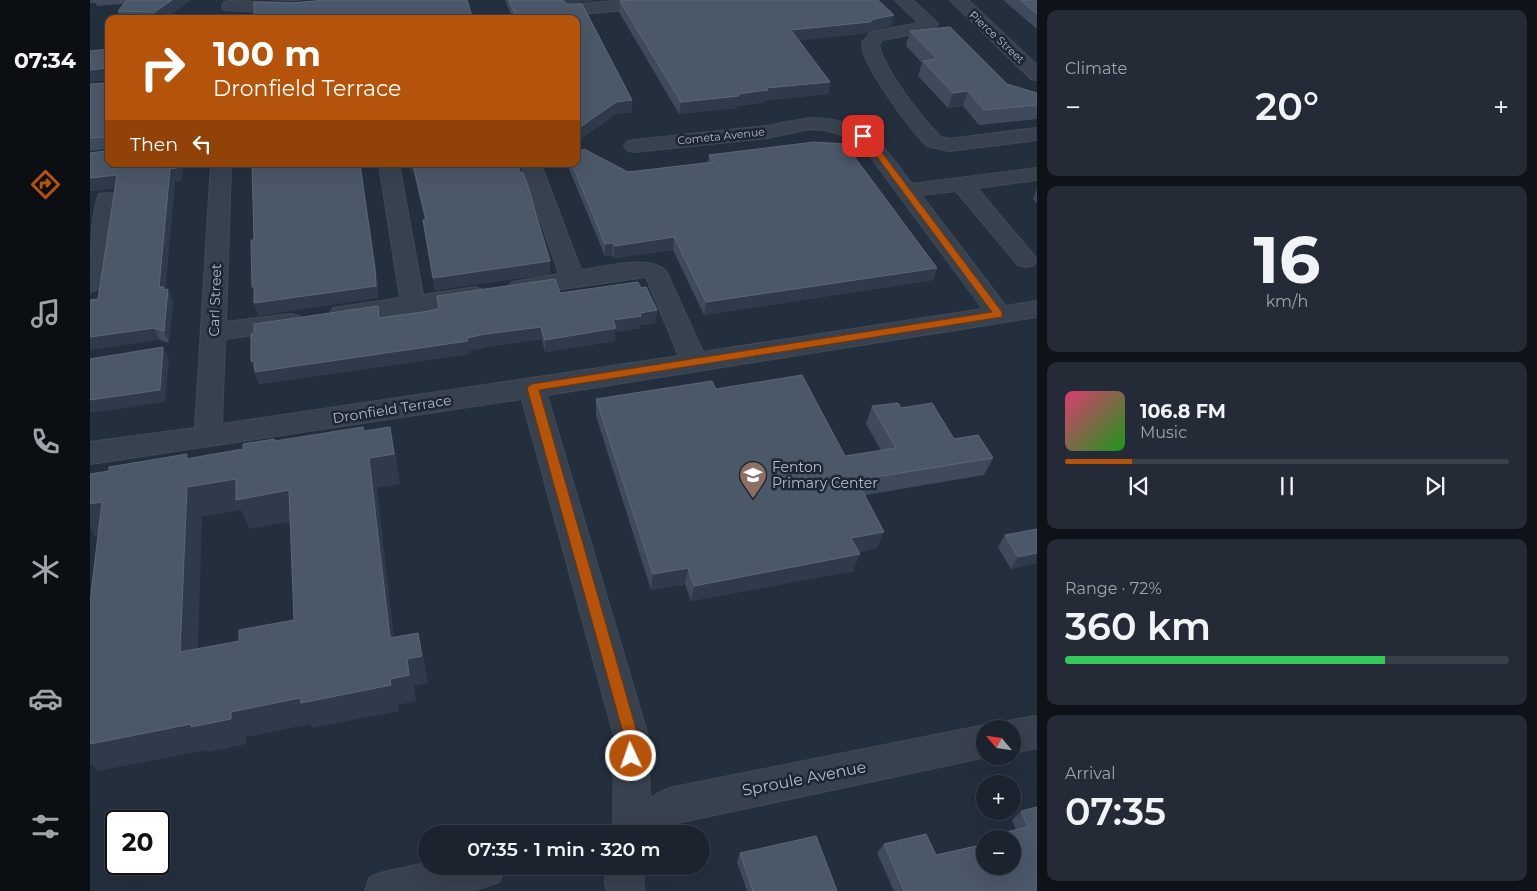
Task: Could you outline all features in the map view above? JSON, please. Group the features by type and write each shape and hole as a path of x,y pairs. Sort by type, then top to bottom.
{"street":[{"path":"572,10 675,0"},
{"path":"903,0 930,24 928,26 877,36 872,40 870,46 875,60 934,142 949,145 1037,134"},
{"name":"Pierce Street","path":"958,0 1037,75"},
{"path":"230,8 307,7"},
{"name":"Cometa Avenue","path":"634,146 767,132 786,126 811,123 837,126 863,136 874,148 998,314"},
{"name":"Carl Street","path":"208,436 220,167"},
{"path":"390,167 413,304"},
{"path":"532,167 573,279"},
{"path":"905,191 1037,174"},
{"path":"961,183 1026,260"},
{"path":"90,284 106,199"},
{"path":"214,332 642,269 656,273 694,362"},
{"name":"Dronfield Terrace","path":"90,453 532,388 1037,309"},
{"path":"532,388 631,736 632,825"},
{"path":"1021,735 1037,732"},
{"name":"Sproule Avenue","path":"644,825 669,806 976,744"},
{"path":"384,891 458,875"},
{"path":"625,875 626,891"}],"building":[{"path":"127,0 172,0 155,12 118,11"},
{"path":"326,0 467,0 472,15 254,15 254,2 291,3"},
{"path":"509,0 563,0 566,4 582,4 632,100 616,102 580,127 580,15 515,15"},
{"path":"878,0 894,15 874,19 870,22 791,30 830,82 766,88 768,90 738,94 739,96 681,102 620,1"},
{"path":"1020,0 1037,0 1037,14"},
{"path":"950,27 1007,84 1037,93 1037,105 984,110 968,91 953,93 923,61 937,59 910,31"},
{"path":"105,49 105,68 90,70 90,51"},
{"path":"105,83 105,137 90,138 90,84"},
{"path":"814,142 845,144 937,268 706,302 674,237 614,246 613,243 605,244 573,167 580,167 580,151 584,149 628,172 713,162 709,155"},
{"path":"105,151 105,167 177,167 170,169 159,287 164,287 164,290 168,289 164,331 154,328 90,337 90,300 98,299 117,175 90,178 90,153"},
{"path":"252,167 360,167 376,286 254,303 251,240 254,240"},
{"path":"414,167 518,167 526,180 550,261 433,278 423,220 426,219"},
{"path":"555,279 560,293 638,282 641,288 646,287 657,310 640,313 641,316 613,320 616,328 545,340 541,327 485,334 467,338 468,341 255,372 254,361 251,361 251,334 254,333 254,324 378,306 379,318 423,312 439,309 437,296"},
{"path":"163,347 160,390 90,400 90,359"},
{"name":"Fenton Primary Center","path":"802,375 845,456 896,448 872,406 898,403 901,408 932,403 954,439 978,435 993,458 857,480 884,532 851,538 860,554 694,586 688,568 653,574 596,399 712,381 716,389"},
{"path":"363,427 364,431 390,427 394,454 369,458 390,638 418,633 422,656 407,659 409,675 390,679 391,685 301,703 300,698 231,712 231,719 191,727 191,724 90,744 90,602 102,502 90,504 90,474 109,471 109,467 187,454 186,459 243,449 243,444 274,439 275,441","holes":["236,479 236,500 289,490 294,620 239,630 239,641 180,652 187,487"]},
{"path":"1037,529 1037,553 1018,557 1005,535"},
{"path":"1037,807 1037,891 904,891 884,844 926,834 936,855 976,846 976,875 1021,875 1021,830 1015,830 1028,827 1021,811"},
{"path":"816,836 837,891 753,891 740,853"}],"place":[{"name":"Fenton Primary Center","path":"753,499"}],"route":[{"path":"631,756 631,736 546,431 532,388 998,314 874,148 863,136"}]}
